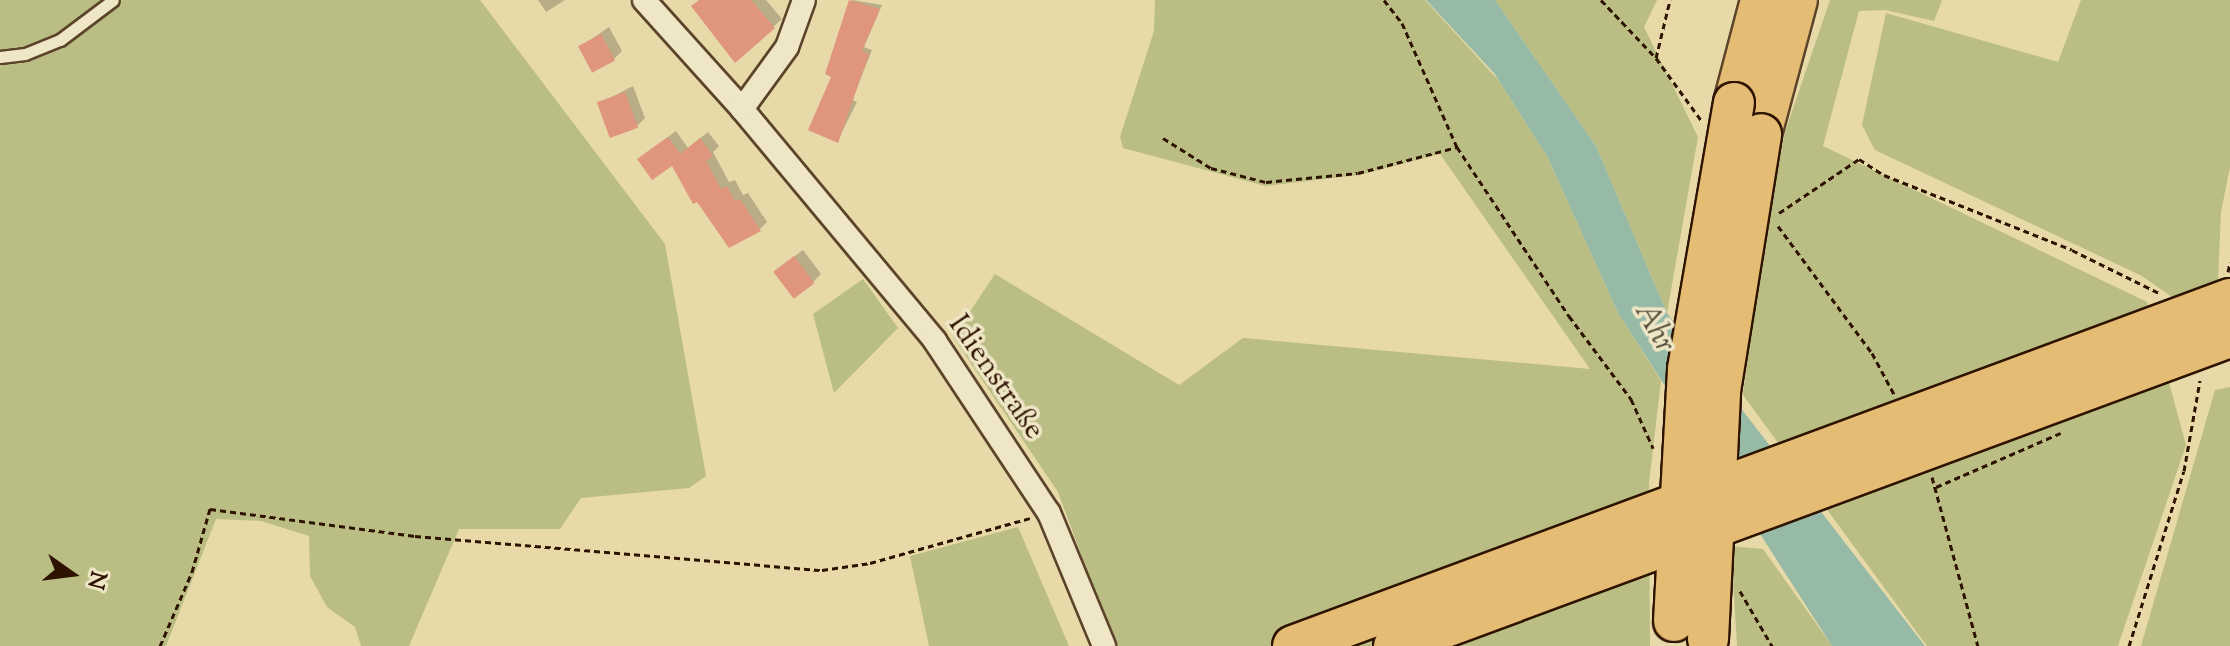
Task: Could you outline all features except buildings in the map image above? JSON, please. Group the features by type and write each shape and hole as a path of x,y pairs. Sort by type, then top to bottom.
{"highway":[{"path":"1691,638 1688,369 1720,115 1761,0"},
{"path":"1691,638 1720,391 1761,134 1797,0"},
{"path":"1293,646 2230,299"},
{"path":"1394,646 2230,337"}],"street":[{"name":"Idienstraße","path":"644,0 795,170 935,341 1049,513 1104,646"},
{"path":"742,109 787,47 804,0"}],"lane":[{"path":"0,57 25,54 60,40 113,0"}],"path":[{"path":"1384,0 1402,23 1457,147 1569,316 1631,399 1659,460"},
{"path":"1601,0 1656,58 1720,115"},
{"path":"1656,58 1670,0"},
{"path":"1163,138 1211,168 1266,182 1358,173 1457,147"},
{"path":"1898,402 1872,353 1772,218 1859,159 1884,175 2072,250 2169,298"},
{"path":"2129,646 2184,471 2204,368"},
{"path":"2186,386 2200,381"},
{"path":"1936,487 2075,427"},
{"path":"1927,463 1978,646"},
{"path":"160,646 192,572 210,509 415,536 822,570 870,563 1049,513"}],"green space":[{"path":"0,0 480,0 665,244 706,476 689,488 581,498 560,529 459,529 409,646 361,646 355,627 327,607 310,576 309,536 261,521 216,519 166,646 0,646"},
{"path":"1155,0 1425,0 1499,81 1548,158 1618,313 1661,381 1649,483 1650,646 1115,646 1058,492 953,337 995,274 1179,385 1243,338 1590,369 1440,154 1359,175 1265,186 1123,148 1120,137 1154,31"},
{"path":"1495,0 1657,0 1644,27 1698,137 1667,313 1596,146"},
{"path":"1830,0 1942,0 1934,21 1885,10 1859,11 1823,146 2147,302 2186,445 2118,646 1927,646 1743,395 1762,250 1785,132"},
{"path":"2081,0 2230,0 2230,167 2221,212 2216,328 2142,276 1875,150 1862,125 1886,13 2058,62"},
{"path":"863,279 898,328 834,393 813,314"},
{"path":"2230,387 2230,646 2141,646 2215,390"},
{"path":"1018,527 1069,646 929,646 910,556"},
{"path":"1731,546 1763,549 1832,646 1737,646"}],"water":[{"name":"Ahr","path":"1426,0 1495,0 1596,146 1667,313 1925,646 1832,646 1618,313 1548,158 1494,73"}]}
